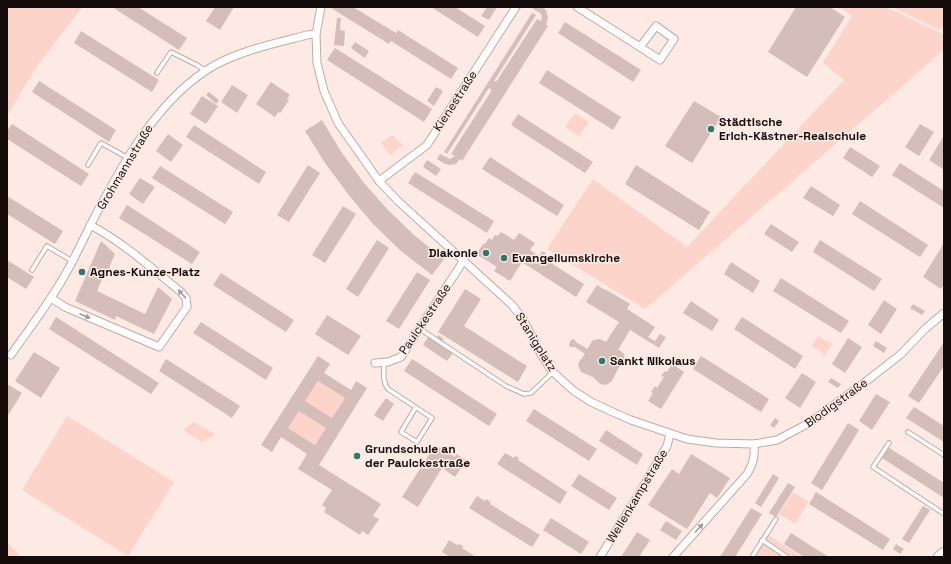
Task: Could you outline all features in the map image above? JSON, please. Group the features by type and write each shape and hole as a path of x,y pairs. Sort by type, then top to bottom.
{"main road":[{"path":"939,557 944,553"}],"street":[{"name":"Stanigplatz","path":"321,7 316,34 317,64 324,91 338,123 379,181 398,201 507,299 518,311 539,351 553,372 579,395 616,413"},
{"name":"Kienestraße","path":"379,181 427,145 516,7"},
{"path":"577,7 660,60 674,38 656,26 640,47"},
{"name":"Grohmannstraße","path":"11,355 51,298 90,225 128,158 150,123 180,92 206,71 216,65 256,48 316,34"},
{"path":"51,298 65,307 159,347 187,307 186,298 180,291 122,246 100,230 90,225"},
{"name":"Paulckestraße","path":"375,363 388,362 401,357 464,260"},
{"name":"Blodigstraße","path":"616,413 687,439 716,443 754,444 777,440 811,422 900,355 926,328 944,313"},
{"name":"Wellenkampstraße","path":"600,557 634,504 667,446 670,434"},
{"path":"673,557 747,474 755,457 754,444"}],"lane":[{"path":"157,73 171,52 206,71"},
{"path":"88,165 102,144 128,158"},
{"path":"32,270 47,246 72,261"},
{"path":"420,329 506,386 524,394 531,393 553,372"},
{"path":"384,362 384,379 388,389 416,407 432,418 417,442 401,432 416,407"},
{"path":"908,432 944,455"},
{"path":"889,443 873,467 944,514"},
{"path":"752,557 776,519"},
{"path":"762,540 787,557"}],"shaded area":[{"path":"7,7 82,7 35,69 7,116"},
{"path":"840,7 886,7 944,35 944,50 645,309 547,249 593,179 687,247 844,80 823,63 852,16"},
{"path":"892,7 944,7 944,25 940,30"},
{"path":"575,113 589,122 579,136 565,127"},
{"path":"392,135 403,145 390,155 381,143"},
{"path":"818,336 832,344 825,355 812,346"},
{"path":"318,381 345,398 332,418 305,401"},
{"path":"299,411 326,428 315,445 288,428"},
{"path":"67,416 174,482 128,556 22,490"},
{"path":"194,422 215,434 202,442 183,430"},
{"path":"793,492 809,502 795,524 779,514"},
{"path":"768,535 802,557 755,557"},
{"path":"7,542 21,557 7,557"}],"building":[{"path":"112,7 138,7 187,38 179,50"},
{"path":"215,7 234,7 220,30 206,21"},
{"path":"353,7 396,33 398,30 458,68 451,79 391,41 389,44 331,8"},
{"path":"431,7 455,7 485,26 478,37"},
{"path":"487,7 497,7 489,20 481,16"},
{"path":"530,7 542,7 546,10 548,18 546,25 548,26 462,161 460,159 456,164 445,164 437,159 438,157 440,154 450,159 455,156 451,154 492,90 489,88 447,154 444,152 532,13 536,15 494,81 496,82 537,19 541,21 542,16 540,13"},
{"path":"796,7 830,7 845,17 807,77 768,52"},
{"path":"337,18 341,18 340,30 345,31 344,46 334,45"},
{"path":"565,22 641,70 633,82 558,33"},
{"path":"81,31 159,80 152,92 74,43"},
{"path":"355,42 369,51 365,58 351,48"},
{"path":"335,48 432,109 424,122 327,60"},
{"path":"547,70 621,117 613,130 539,83"},
{"path":"39,81 116,130 109,142 32,92"},
{"path":"271,82 290,95 287,99 289,100 280,113 278,112 275,117 256,104"},
{"path":"232,85 248,95 237,113 221,102"},
{"path":"436,87 443,91 434,106 427,101"},
{"path":"209,92 219,100 216,104 206,95"},
{"path":"202,96 218,106 206,124 190,114"},
{"path":"694,101 721,117 692,163 665,146"},
{"path":"518,114 593,162 585,173 511,125"},
{"path":"322,120 342,153 364,183 388,210 415,236 444,259 432,275 401,251 373,224 325,163 305,131"},
{"path":"12,124 89,174 81,186 7,139 7,131"},
{"path":"920,124 934,132 919,156 905,147"},
{"path":"194,125 266,172 259,184 186,137"},
{"path":"168,134 183,145 171,162 156,151"},
{"path":"944,137 943,169 929,160"},
{"path":"850,147 880,166 872,177 843,158"},
{"path":"490,157 564,205 557,216 482,169"},
{"path":"427,160 441,169 436,176 423,167"},
{"path":"900,163 944,191 944,208 892,175"},
{"path":"308,165 320,173 289,222 277,215"},
{"path":"636,165 710,212 699,230 625,184"},
{"path":"160,166 233,212 225,224 152,178"},
{"path":"415,172 494,221 487,233 408,183"},
{"path":"140,178 155,187 143,204 129,194"},
{"path":"811,186 840,205 833,216 803,198"},
{"path":"7,196 63,231 55,244 7,214"},
{"path":"860,201 928,245 920,257 852,214"},
{"path":"127,205 200,252 192,264 119,218"},
{"path":"343,206 356,214 325,263 312,255"},
{"path":"771,224 799,242 792,252 764,234"},
{"name":"Evangeliumskirche","path":"501,232 514,240 519,233 535,243 530,250 539,256 542,251 546,253 543,258 584,284 576,297 522,262 510,281 494,271 497,267 476,254 489,238 492,240 495,235 497,236"},
{"path":"377,240 389,248 358,297 346,289"},
{"path":"820,240 882,279 874,291 813,252"},
{"path":"101,241 115,254 97,291 145,314 158,287 172,299 154,334 116,316 115,320 75,301"},
{"path":"944,243 944,284 941,289 923,277"},
{"path":"7,260 34,277 26,289 7,277"},
{"path":"731,262 760,281 753,293 724,274"},
{"path":"417,272 430,280 399,329 386,321"},
{"path":"221,273 294,320 286,332 213,285"},
{"path":"781,278 849,321 841,333 773,291"},
{"path":"597,285 630,304 627,309 655,327 648,337 655,341 660,334 666,337 659,348 630,330 618,350 624,354 625,361 618,369 612,381 606,385 600,384 593,377 581,372 578,365 585,354 575,347 570,347 569,344 571,340 574,339 577,343 588,349 593,340 600,339 606,342 619,322 586,302"},
{"path":"465,289 481,299 464,326 527,366 518,382 438,332"},
{"path":"884,300 897,309 881,334 868,325"},
{"path":"691,301 719,320 712,331 683,313"},
{"path":"913,304 925,311 922,315 910,308"},
{"path":"327,315 361,336 348,355 315,334"},
{"path":"56,317 159,383 151,394 49,329"},
{"path":"742,317 803,356 795,369 734,329"},
{"path":"201,322 273,368 266,380 193,333"},
{"path":"438,335 444,339 442,341 437,338"},
{"path":"428,337 453,353 447,361 423,345"},
{"path":"848,338 862,347 845,373 832,364"},
{"path":"876,341 887,348 884,353 873,346"},
{"path":"944,342 944,366 919,403 908,396"},
{"path":"34,352 60,368 41,398 15,381"},
{"name":"Grundschule an der Paulckestraße","path":"318,356 330,364 324,373 351,390 356,381 367,388 319,465 381,504 373,516 379,519 368,535 362,531 360,535 324,512 326,508 322,505 332,490 298,469 307,454 281,437 272,452 261,445","holes":["318,381 345,398 332,418 305,401","299,411 326,428 315,445 288,428"]},
{"path":"701,356 769,399 761,412 693,369"},
{"path":"166,359 240,406 232,418 159,371"},
{"path":"412,359 497,414 489,426 404,371"},
{"path":"672,364 684,372 661,409 648,401 655,386 657,388 664,377 661,376 665,371 667,372"},
{"path":"802,373 816,382 800,408 785,398"},
{"path":"831,378 841,384 838,388 828,382"},
{"path":"7,384 22,393 7,417"},
{"path":"876,394 890,402 872,430 859,421"},
{"path":"386,398 394,404 383,421 374,415"},
{"path":"914,407 944,426 944,442 906,418"},
{"path":"534,409 597,449 589,461 526,421"},
{"path":"775,418 779,421 774,428 770,425"},
{"path":"848,423 859,430 822,490 811,483"},
{"path":"606,430 643,454 637,465 599,441"},
{"path":"435,445 455,457 456,454 466,460 455,477 442,468 418,507 402,497"},
{"path":"888,447 944,483 944,498 882,458"},
{"path":"505,453 514,458 515,456 519,458 518,460 567,492 560,504 497,464"},
{"path":"691,454 730,478 717,498 710,493 687,529 648,505 672,469 679,474"},
{"path":"579,474 617,498 609,510 571,486"},
{"path":"773,474 779,478 761,507 755,503"},
{"path":"788,483 795,487 776,517 769,513"},
{"path":"816,492 890,539 883,550 809,504"},
{"path":"477,496 485,501 486,499 491,502 490,504 540,535 532,547 469,508"},
{"path":"923,506 930,510 909,543 902,539"},
{"path":"751,508 762,514 735,557 720,557"},
{"path":"551,518 589,542 581,554 543,530"},
{"path":"666,521 682,531 676,540 660,530"},
{"path":"637,532 650,540 639,557 621,557"},
{"path":"791,533 829,557 804,557 784,544"},
{"path":"449,540 457,545 459,544 463,546 462,548 476,557 450,557 442,552"},
{"path":"896,544 904,549 900,554 893,549"}],"place":[{"name":"Städtische Erich-Kästner-Realschule","path":"711,129"},
{"name":"Diakonie","path":"486,253"},
{"name":"Evangeliumskirche","path":"504,258"},
{"name":"Agnes-Kunze-Platz","path":"82,272"},
{"name":"Sankt Nikolaus","path":"602,361"},
{"name":"Grundschule an der Paulckestraße","path":"357,456"}]}
